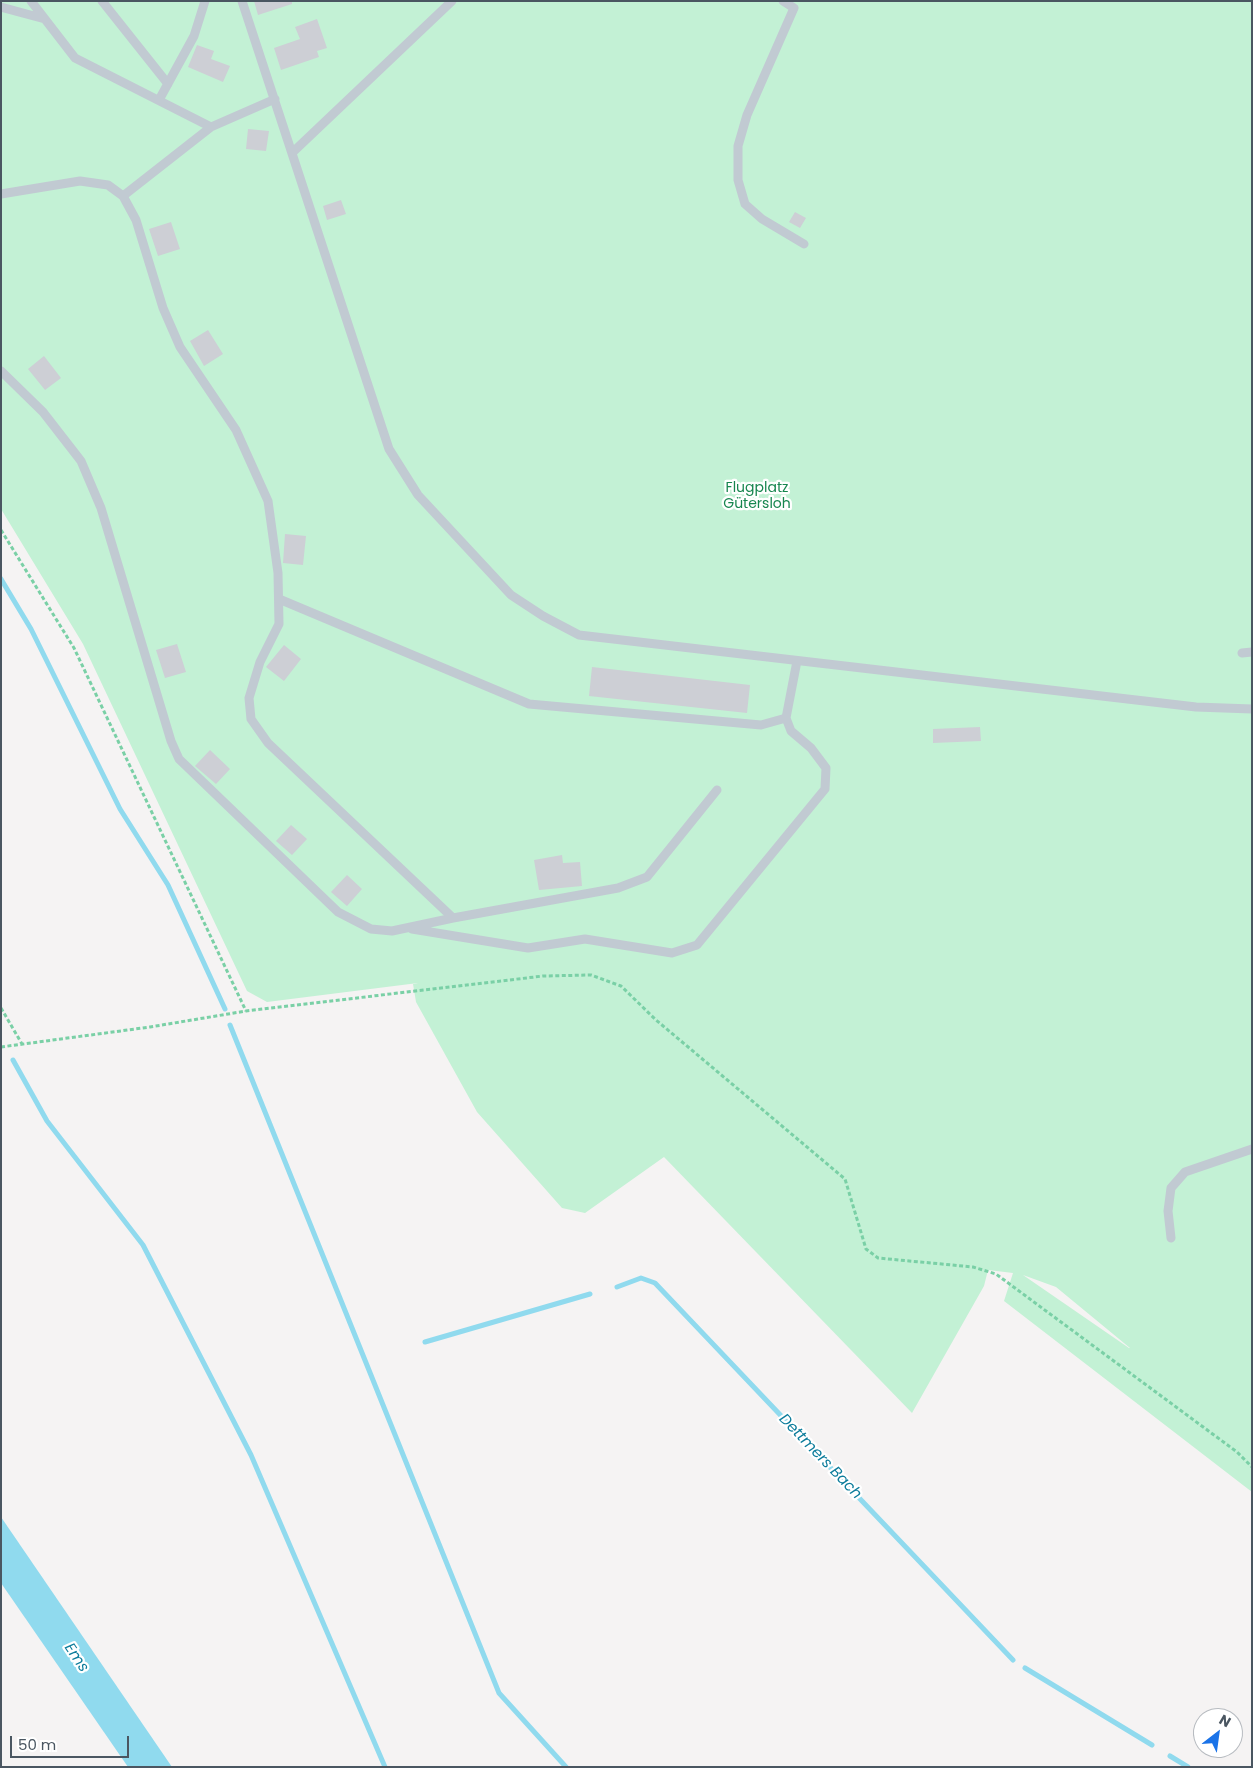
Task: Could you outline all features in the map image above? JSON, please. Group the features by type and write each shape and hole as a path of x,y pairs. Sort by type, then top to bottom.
{"lane":[{"path":"31,1 75,58 211,127"},
{"path":"102,1 168,84"},
{"path":"159,100 194,36 206,1"},
{"path":"242,1 389,449 418,495 512,595 543,616 580,635 1196,707 1252,709"},
{"path":"293,152 452,1"},
{"path":"783,1 794,8 747,115 738,146 738,180 745,204 762,220 804,244"},
{"path":"1,7 45,19"},
{"path":"124,196 211,127 275,99"},
{"path":"1,194 80,181 108,184 124,196 136,220 162,308 180,347 236,430 268,501 278,573 279,624 260,662 249,698 252,719 268,743 453,918"},
{"path":"1,371 43,412 81,461 101,508 171,741 179,759 338,912 371,928 392,932 453,918 618,888 647,877 717,790"},
{"path":"279,599 529,704 761,726 786,718"},
{"path":"1242,653 1252,652"},
{"path":"409,928 528,948 584,939 672,953 697,945 825,789 826,768 811,748 791,731 786,718 797,661"},
{"path":"1171,1238 1168,1210 1171,1188 1176,1182 1186,1172 1252,1149"}],"path":[{"path":"1,530 74,648 246,1011"},
{"path":"1,1047 150,1027 246,1011 543,976 591,975 620,986 656,1020 845,1179 866,1249 872,1254 878,1258 973,1267 996,1274 1237,1452 1252,1467"},
{"path":"1,1008 22,1044"}],"green space":[{"name":"Flugplatz Gütersloh","path":"1,1 1252,1 1252,1492 1004,1301 1013,1273 988,1270 984,1286 912,1413 664,1157 585,1213 562,1208 477,1112 416,1002 413,984 418,983 267,1002 247,991 83,644 1,509","holes":["1023,1275 1056,1287 1130,1348"]}],"water":[{"name":"Ems","path":"1,1517 172,1767 128,1767 1,1583"}],"building":[{"path":"254,1 292,1 292,4 258,15"},
{"path":"317,19 327,48 317,51 319,57 281,70 274,48 300,39 295,27"},
{"path":"197,45 214,51 211,59 230,66 223,82 188,67"},
{"path":"248,129 269,131 266,151 246,149"},
{"path":"341,200 346,214 327,220 323,206"},
{"path":"795,212 806,218 800,228 789,222"},
{"path":"171,222 180,249 158,256 149,229"},
{"path":"208,330 223,354 204,366 190,341"},
{"path":"44,356 61,378 45,390 28,369"},
{"path":"285,534 306,536 303,565 283,563"},
{"path":"177,644 186,672 165,678 156,650"},
{"path":"284,645 301,659 284,681 266,667"},
{"path":"592,667 750,685 747,713 589,696"},
{"path":"980,727 981,741 933,743 933,729"},
{"path":"210,750 230,769 216,784 195,766"},
{"path":"291,825 307,839 292,855 276,841"},
{"path":"562,855 563,863 580,862 582,886 539,890 534,860"},
{"path":"347,875 362,889 347,906 331,892"}],"waterway":[{"path":"1,579 31,629 120,809 168,885 225,1009"},
{"path":"230,1025 499,1693 566,1767"},
{"path":"13,1060 47,1121 143,1245 251,1455 385,1767"},
{"name":"Dettmers Bach","path":"617,1287 641,1278 655,1283 1013,1660"},
{"name":"Dettmers Bach","path":"425,1342 590,1294"},
{"name":"Dettmers Bach","path":"1025,1668 1152,1745"},
{"name":"Dettmers Bach","path":"1170,1756 1188,1767"}]}
